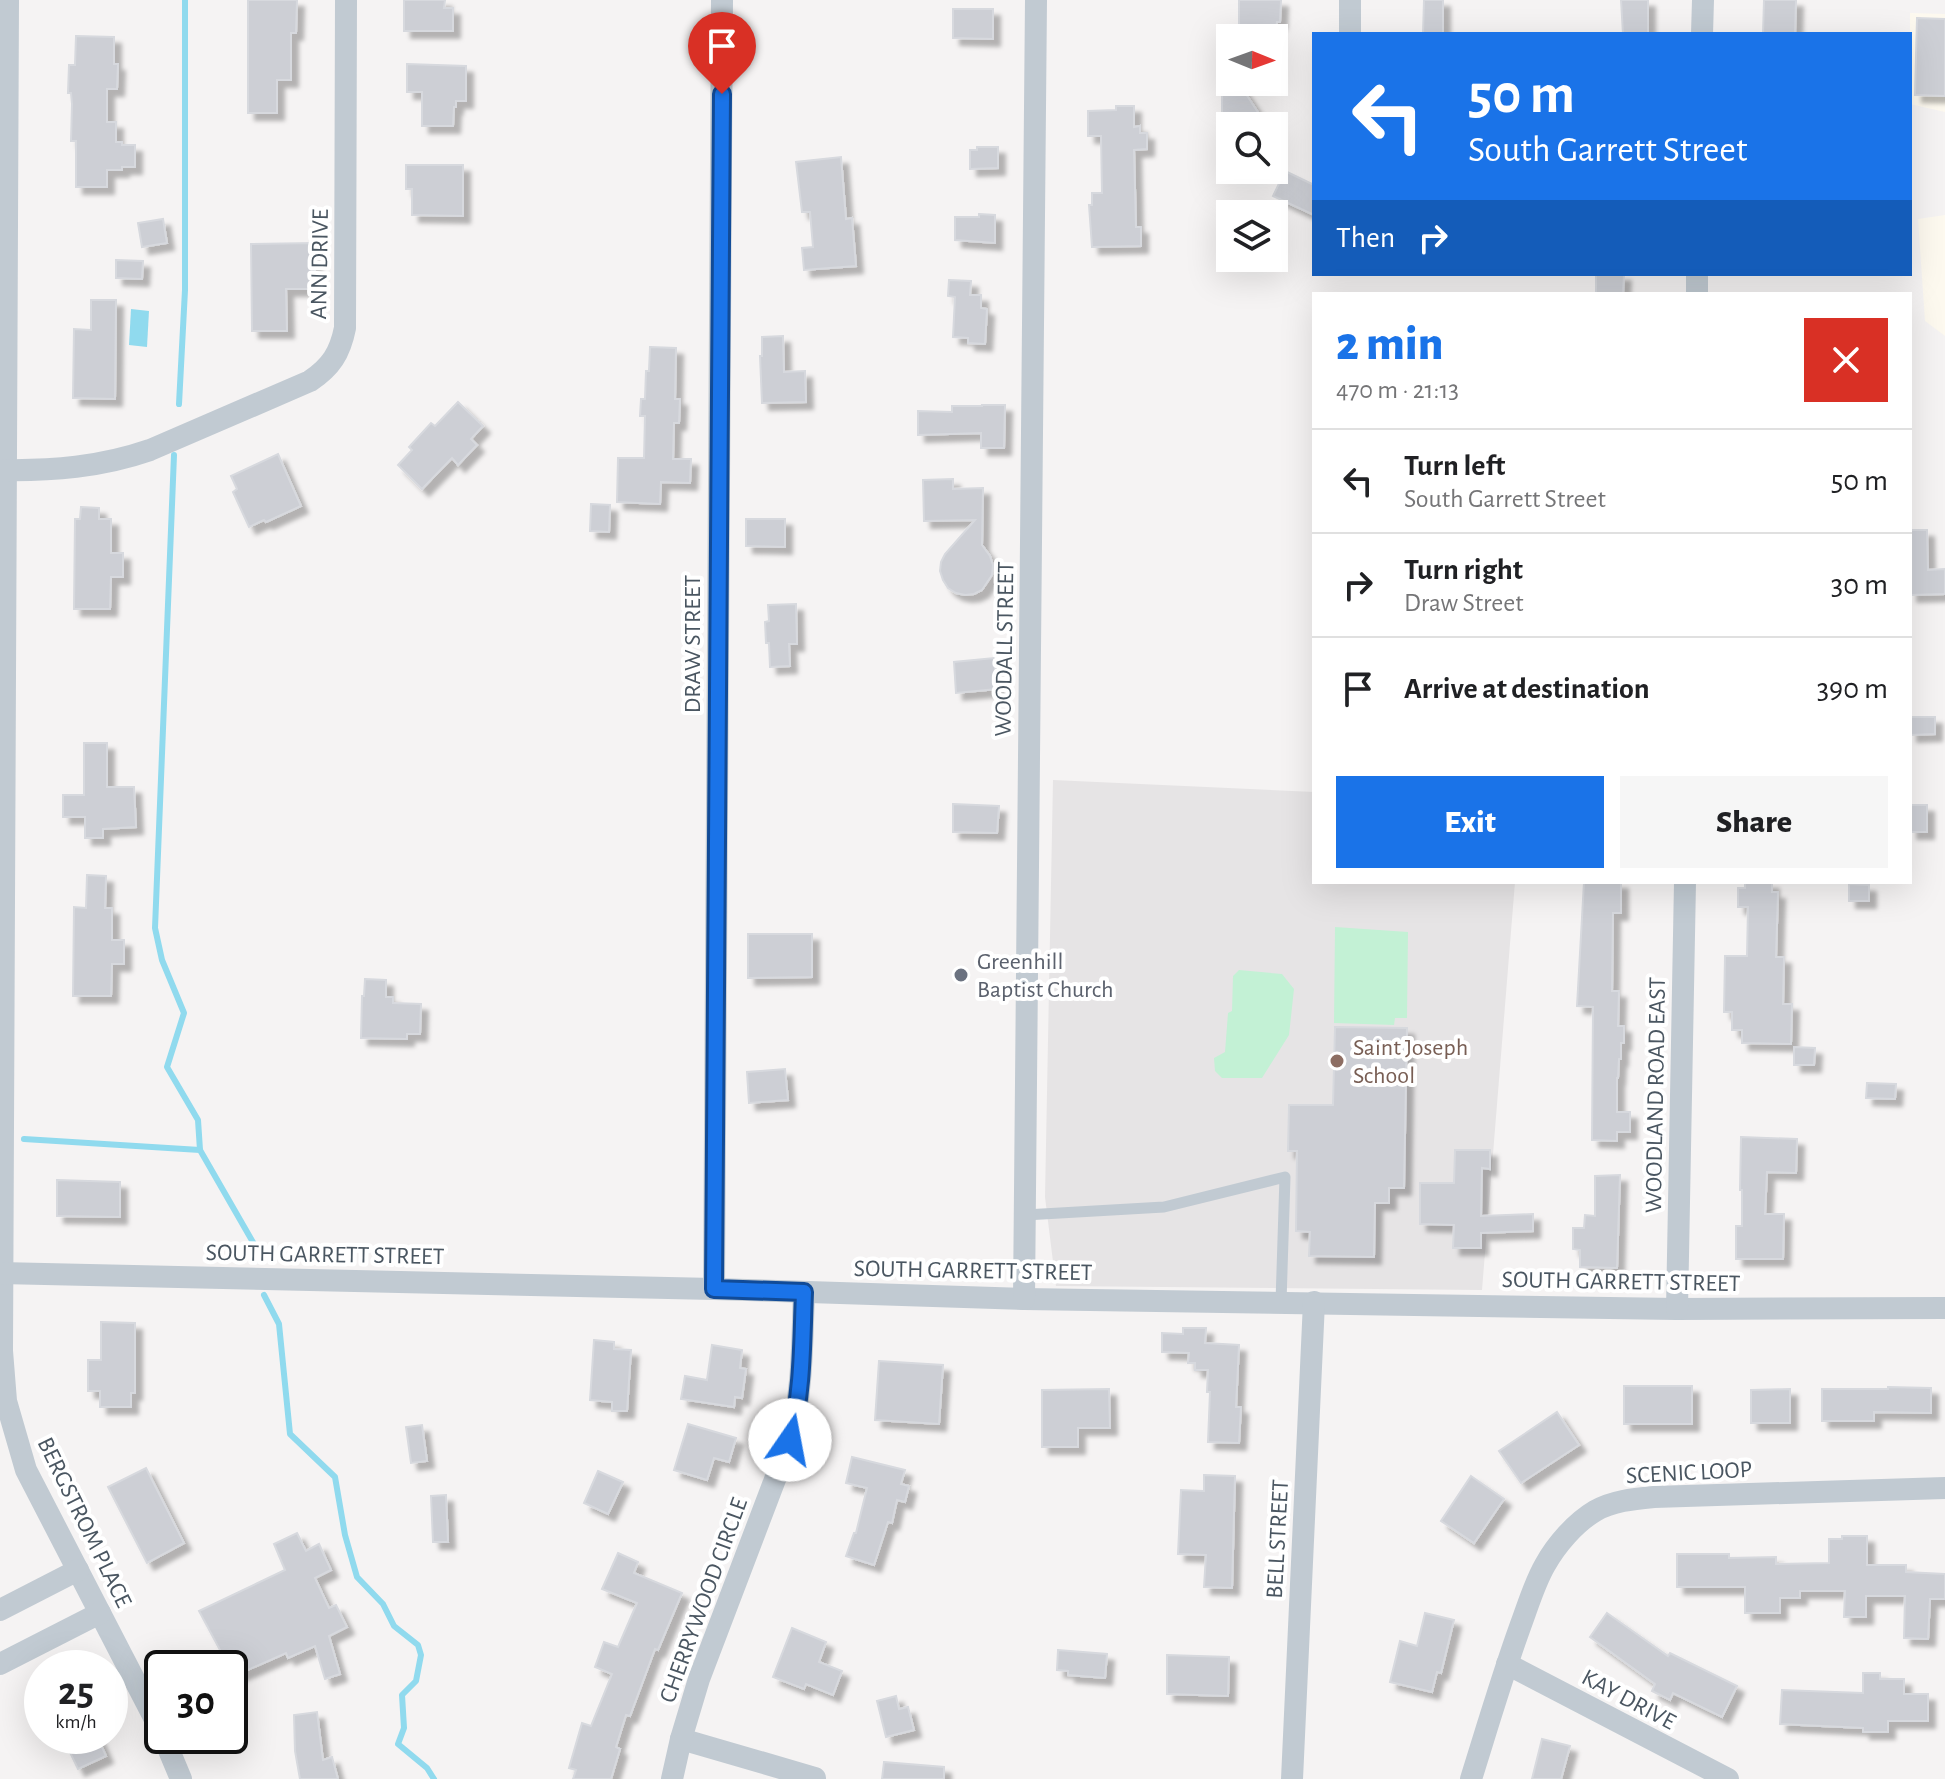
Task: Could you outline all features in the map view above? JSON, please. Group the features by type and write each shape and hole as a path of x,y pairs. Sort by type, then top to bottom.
{"street":[{"name":"BERGSTROM PLACE","path":"8,0 3,470 1,1273 6,1401 26,1470 144,1698"},
{"name":"ANN DRIVE","path":"3,470 72,468 125,459 310,381 325,371 335,359 345,328 346,0"},
{"name":"DRAW STREET","path":"714,1289 722,0"},
{"name":"WOODALL STREET","path":"1024,1299 1036,0"},
{"path":"1350,0 1350,32"},
{"path":"1702,32 1703,0"},
{"name":"WOODLAND ROAD EAST","path":"1677,1309 1685,884"},
{"name":"SOUTH GARRETT STREET","path":"1,1273 1024,1299 1677,1309 1945,1308"},
{"name":"CHERRYWOOD CIRCLE","path":"672,1779 699,1679 790,1440 800,1389 804,1292"},
{"name":"BELL STREET","path":"1292,1779 1314,1302"},
{"name":"SCENIC LOOP","path":"1471,1779 1536,1582 1557,1547 1598,1509 1612,1503 1654,1497 1945,1488"},
{"path":"0,1610 78,1570"},
{"path":"0,1664 100,1613"},
{"name":"KAY DRIVE","path":"1507,1664 1728,1779"},
{"name":"CHERRYWOOD CIRCLE","path":"681,1739 815,1778"},
{"name":"BERGSTROM PLACE","path":"171,1754 181,1779"}],"lane":[{"path":"1025,1215 1164,1207 1285,1177 1281,1302"}],"shaded area":[{"path":"1910,13 1945,14 1945,112 1912,104"},
{"path":"1945,215 1945,336 1925,321 1918,219"},
{"path":"1053,780 1312,792 1312,884 1515,884 1482,1290 1056,1286 1045,1197"}],"green space":[{"path":"1335,927 1408,932 1407,1018 1395,1018 1394,1025 1334,1023"},
{"path":"1239,970 1282,974 1294,989 1289,1035 1262,1078 1222,1078 1215,1071 1214,1058 1225,1052 1228,1013 1232,1011 1233,976"}],"water":[{"path":"131,309 149,311 147,347 129,345"}],"building":[{"path":"248,0 297,0 296,33 291,33 291,80 277,80 277,113 248,113"},
{"path":"404,0 445,0 444,8 453,8 453,31 404,31"},
{"path":"1239,0 1281,0 1280,22 1277,24 1239,24"},
{"path":"1424,0 1443,0 1443,32 1423,32"},
{"path":"1621,0 1648,0 1648,32 1623,32"},
{"path":"1764,0 1796,0 1795,32 1763,32"},
{"path":"953,9 993,9 993,39 953,38"},
{"path":"1917,18 1945,19 1945,96 1915,95"},
{"path":"76,36 114,37 114,64 118,64 117,89 107,89 107,122 116,122 116,142 135,145 135,167 107,170 107,187 76,187 76,141 71,141 72,104 71,93 68,93 69,65 75,65"},
{"path":"407,64 466,66 466,101 456,101 453,126 422,126 422,92 407,92"},
{"path":"1222,96 1247,96 1258,112 1222,112"},
{"path":"1116,106 1134,106 1134,127 1140,126 1140,133 1147,133 1147,149 1134,150 1136,227 1141,227 1141,246 1092,247 1089,205 1092,205 1092,193 1102,193 1101,136 1088,136 1088,111 1116,110"},
{"path":"977,147 998,147 998,168 970,169 970,150 977,150"},
{"path":"841,157 846,219 852,218 856,266 804,270 802,248 813,247 810,212 802,212 796,162"},
{"path":"406,165 463,165 463,216 412,215 412,189 406,189"},
{"path":"1288,172 1312,184 1312,214 1288,203 1288,200 1273,196 1279,184 1288,184"},
{"path":"979,214 995,215 995,243 955,240 955,217 979,217"},
{"path":"163,219 167,243 142,247 138,223"},
{"path":"315,243 315,289 286,289 287,331 252,331 251,244"},
{"path":"116,260 143,261 142,279 116,278"},
{"path":"1596,276 1624,276 1623,292 1596,292"},
{"path":"949,280 971,281 970,295 981,295 981,308 987,309 985,344 968,343 968,338 953,337 955,297 948,296"},
{"path":"91,300 116,300 115,399 73,398 74,329 91,330"},
{"path":"783,336 784,372 805,371 806,402 762,403 762,337"},
{"path":"650,347 676,348 675,399 680,399 679,423 674,423 673,459 691,459 690,483 661,482 660,504 617,502 618,458 644,458 645,416 640,416 641,399 645,399"},
{"path":"458,402 483,426 471,439 477,445 458,465 452,458 422,489 398,465 412,450 409,447 431,423 435,426"},
{"path":"1005,405 1004,448 981,448 981,433 918,435 918,411 952,412 952,406"},
{"path":"278,454 301,506 249,527 233,492 237,489 231,476"},
{"path":"953,479 953,489 983,488 982,545 993,565 992,575 982,590 974,594 956,593 948,588 940,571 945,554 975,520 924,521 923,480"},
{"path":"591,504 610,505 609,532 590,531"},
{"path":"81,507 99,508 99,519 111,519 111,553 123,553 123,577 111,577 110,609 74,609 75,519 80,519"},
{"path":"746,519 785,519 785,547 746,546"},
{"path":"1912,530 1927,530 1928,570 1945,569 1945,594 1912,595"},
{"path":"796,604 797,644 789,644 790,666 770,667 765,622 769,621 768,605"},
{"path":"994,658 997,689 956,693 954,662"},
{"path":"1912,717 1935,717 1935,734 1912,735"},
{"path":"84,743 107,743 107,787 134,787 136,827 103,829 103,838 85,838 85,817 63,817 63,795 84,795"},
{"path":"953,804 999,806 997,833 953,832"},
{"path":"1912,805 1927,805 1927,832 1912,832"},
{"path":"87,875 106,876 105,908 112,908 112,940 124,940 124,964 112,964 111,996 73,996 74,907 86,908"},
{"path":"1584,884 1621,884 1621,913 1613,913 1612,991 1619,991 1618,1026 1624,1026 1617,1078 1617,1112 1630,1112 1630,1132 1617,1132 1617,1141 1592,1140 1593,1007 1577,1006"},
{"path":"1745,884 1772,884 1772,892 1778,892 1776,957 1784,957 1783,1004 1792,1004 1791,1044 1742,1043 1742,1030 1732,1030 1732,1012 1724,1012 1725,956 1747,956 1748,907 1738,907 1738,888 1745,888"},
{"path":"1849,884 1869,885 1869,901 1849,901"},
{"path":"748,934 812,934 812,977 748,978"},
{"path":"365,979 386,980 386,997 393,997 393,1003 421,1004 420,1034 407,1034 407,1039 361,1038"},
{"path":"1335,1027 1407,1028 1404,1188 1389,1188 1389,1203 1375,1203 1374,1257 1309,1256 1310,1232 1296,1231 1297,1151 1288,1151 1289,1105 1333,1105"},
{"path":"1794,1047 1815,1048 1814,1065 1794,1065"},
{"path":"785,1069 788,1100 749,1103 747,1072"},
{"path":"1867,1083 1896,1084 1895,1099 1866,1098"},
{"path":"1741,1137 1797,1139 1796,1173 1767,1172 1765,1214 1784,1214 1783,1259 1736,1259 1736,1226 1742,1226"},
{"path":"1455,1150 1490,1150 1490,1169 1482,1168 1481,1216 1533,1214 1533,1231 1481,1233 1481,1248 1453,1248 1454,1225 1420,1224 1420,1183 1454,1183"},
{"path":"1620,1175 1617,1268 1580,1267 1580,1250 1573,1249 1573,1228 1584,1228 1585,1215 1595,1216 1595,1176"},
{"path":"57,1180 120,1182 120,1217 57,1216"},
{"path":"101,1322 135,1323 135,1393 131,1393 131,1407 100,1407 100,1391 88,1391 88,1360 101,1360"},
{"path":"1183,1328 1206,1328 1205,1343 1239,1345 1236,1407 1241,1407 1239,1443 1208,1442 1208,1370 1195,1370 1195,1363 1188,1363 1189,1353 1162,1352 1162,1333 1183,1334"},
{"path":"594,1340 614,1342 614,1349 631,1350 627,1411 612,1411 612,1402 590,1400"},
{"path":"712,1345 742,1350 740,1368 746,1369 742,1398 735,1397 734,1407 681,1399 685,1376 707,1380"},
{"path":"879,1361 943,1365 939,1424 875,1420"},
{"path":"1624,1386 1692,1386 1692,1424 1624,1424"},
{"path":"1931,1388 1931,1413 1874,1412 1874,1421 1822,1421 1822,1389"},
{"path":"1109,1389 1110,1428 1078,1428 1078,1447 1042,1447 1042,1390"},
{"path":"1790,1389 1790,1423 1751,1423 1751,1390"},
{"path":"1557,1412 1579,1445 1521,1483 1499,1451"},
{"path":"688,1424 736,1438 729,1462 714,1458 707,1480 674,1470"},
{"path":"422,1425 427,1461 411,1463 406,1427"},
{"path":"852,1457 905,1470 901,1484 909,1486 905,1502 897,1500 892,1523 888,1522 874,1565 846,1556 856,1533 867,1488 846,1483"},
{"path":"146,1468 184,1543 147,1563 108,1487"},
{"path":"598,1471 623,1482 608,1514 584,1503"},
{"path":"1204,1475 1235,1476 1232,1588 1204,1587 1206,1555 1178,1554 1181,1490 1204,1491"},
{"path":"1471,1476 1504,1499 1474,1543 1441,1521"},
{"path":"446,1495 448,1542 433,1542 431,1496"},
{"path":"297,1533 306,1551 319,1544 331,1570 315,1578 329,1608 336,1605 347,1627 329,1636 340,1674 325,1679 315,1646 288,1658 286,1653 248,1670 248,1650 220,1650 199,1611 285,1570 274,1544"},
{"path":"1842,1536 1867,1536 1867,1565 1906,1565 1906,1572 1945,1574 1945,1599 1930,1599 1928,1639 1904,1638 1905,1596 1866,1596 1866,1617 1844,1617 1845,1591 1800,1591 1800,1598 1780,1598 1780,1613 1745,1613 1745,1587 1677,1587 1677,1554 1729,1554 1729,1558 1776,1557 1776,1564 1829,1563 1829,1539 1842,1539"},
{"path":"618,1553 638,1562 634,1573 682,1593 658,1650 655,1649 630,1716 626,1715 616,1747 620,1749 611,1779 573,1779 576,1770 569,1768 582,1723 591,1726 612,1674 595,1667 604,1642 618,1647 637,1603 602,1589"},
{"path":"1425,1613 1454,1620 1441,1673 1437,1672 1432,1692 1390,1682 1400,1641 1417,1646"},
{"path":"1607,1613 1668,1656 1670,1653 1737,1686 1722,1717 1673,1693 1670,1700 1652,1691 1655,1684 1590,1637"},
{"path":"792,1628 826,1642 819,1662 842,1671 833,1695 806,1684 804,1689 773,1677"},
{"path":"1058,1650 1107,1654 1105,1678 1068,1675 1068,1671 1057,1670"},
{"path":"1167,1655 1229,1657 1228,1696 1167,1694"},
{"path":"1863,1673 1880,1673 1880,1679 1904,1679 1904,1694 1928,1694 1928,1721 1888,1721 1888,1732 1780,1724 1782,1690 1863,1693"},
{"path":"896,1696 899,1709 908,1707 914,1730 886,1737 877,1701"},
{"path":"317,1712 323,1760 332,1757 338,1779 300,1779 294,1715"},
{"path":"1542,1739 1570,1746 1561,1779 1532,1779"},
{"path":"71,1754 105,1754 106,1756 78,1769"},
{"path":"884,1762 944,1767 944,1779 882,1779"}],"waterway":[{"path":"179,404 185,290 185,0"},
{"path":"174,455 155,928 162,960 184,1013 167,1067 198,1120 200,1150"},
{"path":"24,1139 200,1150 254,1244 257,1260"},
{"path":"264,1295 279,1324 290,1434 335,1477 345,1535 357,1577 383,1604 394,1626 418,1645 421,1655 416,1681 402,1695 404,1728 398,1744 427,1768 434,1779"}],"place":[{"name":"Greenhill Baptist Church","path":"961,975"},
{"name":"Saint Joseph School","path":"1337,1061"}],"route":[{"path":"722,94 714,1289 804,1292 800,1389 790,1440"}]}
